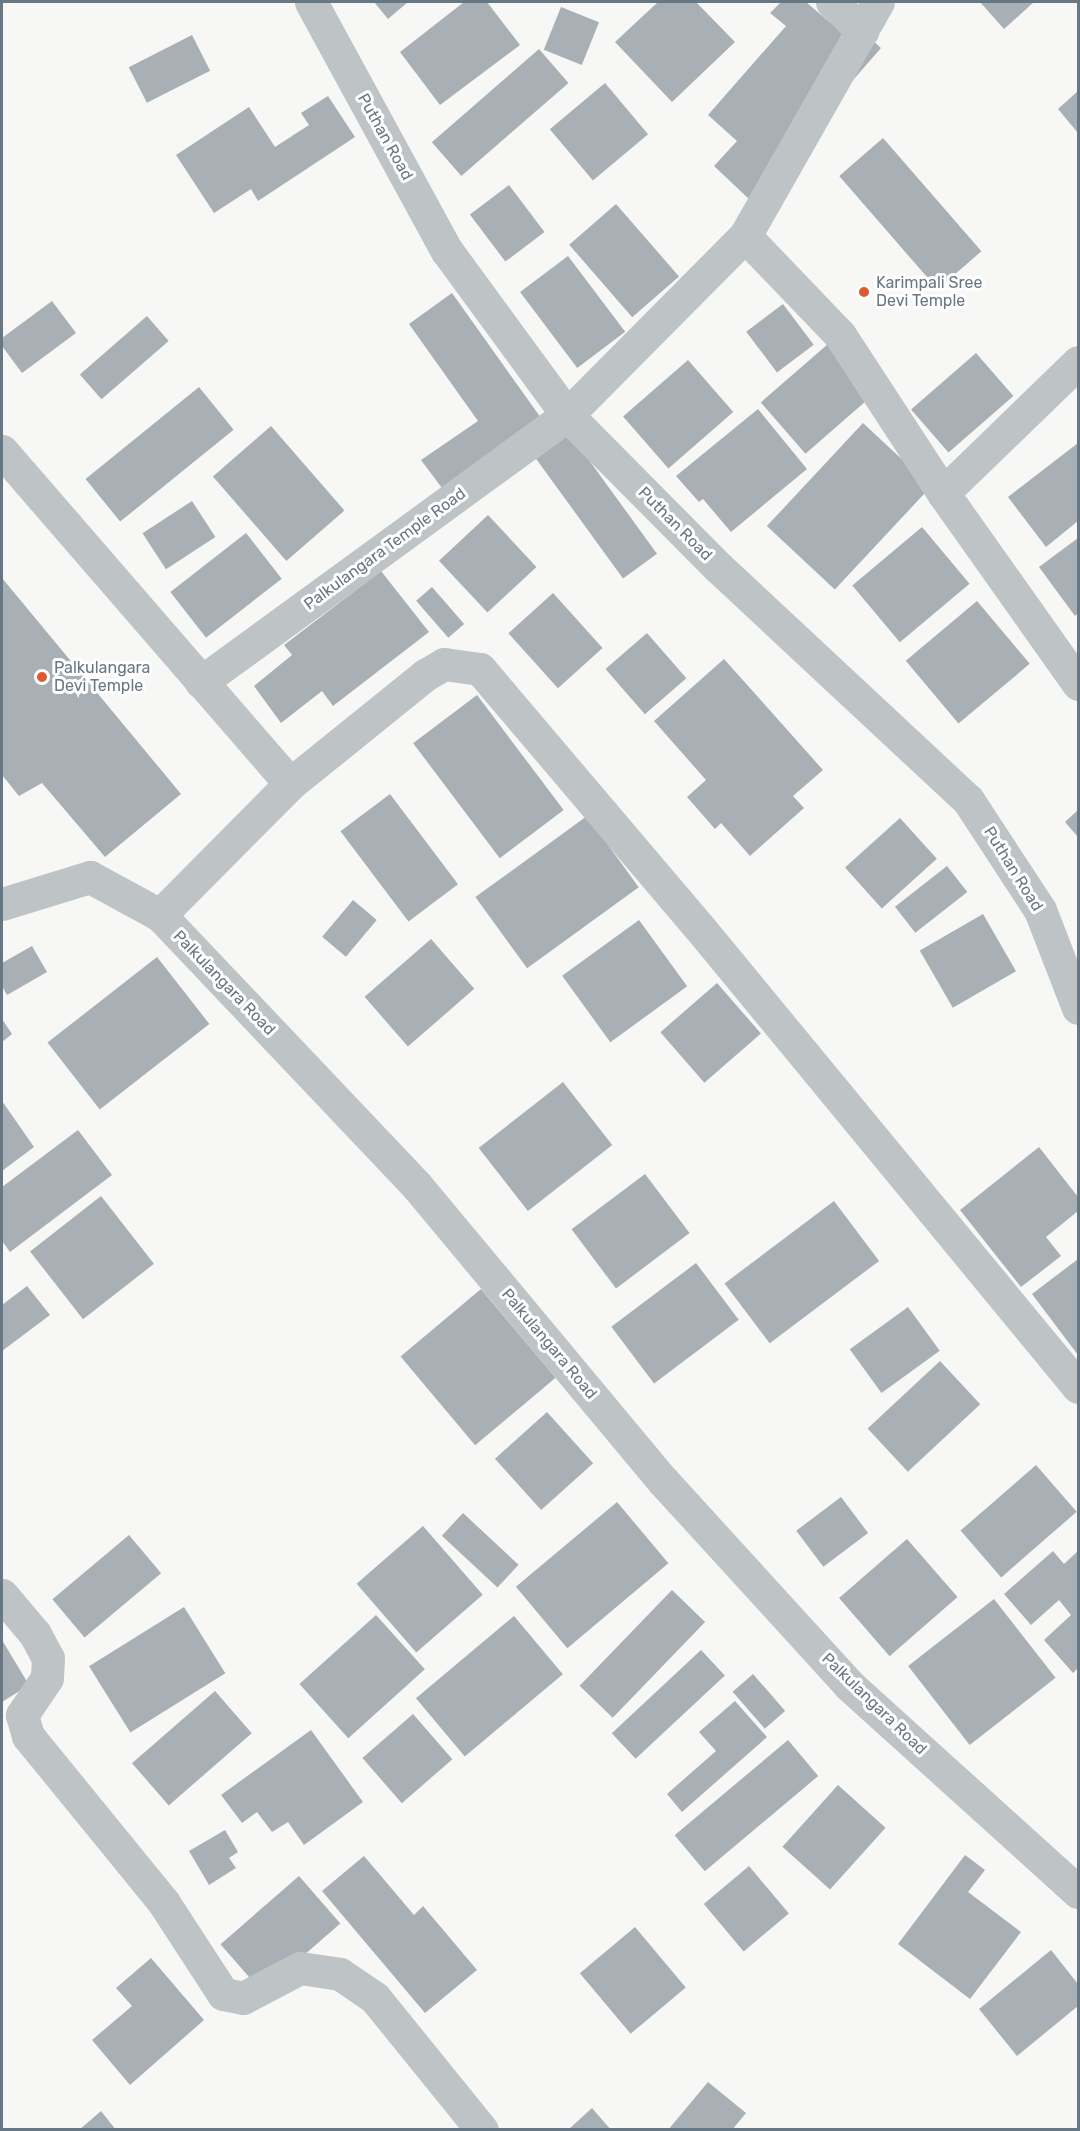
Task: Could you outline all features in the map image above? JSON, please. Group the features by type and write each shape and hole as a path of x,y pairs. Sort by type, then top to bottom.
{"street":[{"name":"Puthan Road","path":"311,2 447,251 567,415 718,567 968,800 1040,910 1078,1008"},
{"path":"832,2 862,31"},
{"name":"Palkulangara Temple Road","path":"201,682 567,415 745,236 878,2"},
{"path":"745,236 840,335 943,493 1078,684"},
{"path":"943,493 1078,362"},
{"path":"2,451 290,784"},
{"name":"Palkulangara Road","path":"1078,1387 699,927 480,669 444,664 425,675 290,784 160,915 417,1186 663,1481 849,1685 1078,1892"},
{"path":"2,904 90,877 160,915"},
{"path":"2,1595 35,1634 48,1658 47,1678 22,1715 28,1736 164,1903 223,1994 243,1998 300,1968 340,1974 375,1998 483,2130"}],"building":[{"path":"374,2 408,2 388,19"},
{"path":"464,2 487,2 520,45 440,105 400,52"},
{"path":"658,2 696,2 735,42 672,102 615,42"},
{"path":"781,2 806,2 827,20 837,9 881,48 749,199 714,166 737,141 708,115 786,26 770,13"},
{"path":"980,2 1034,2 1004,29"},
{"path":"561,7 599,22 582,65 544,50"},
{"path":"192,35 210,71 147,103 129,67"},
{"path":"539,49 569,83 461,176 432,142"},
{"path":"605,83 648,134 593,181 550,129"},
{"path":"1078,91 1078,133 1058,109"},
{"path":"328,96 355,137 258,201 251,189 214,213 176,155 249,107 275,147 309,125 301,113"},
{"path":"883,138 981,251 938,289 839,176"},
{"path":"509,185 545,232 505,262 470,214"},
{"path":"616,204 679,276 632,317 569,245"},
{"path":"568,256 625,332 577,368 520,292"},
{"path":"452,293 541,418 442,488 421,460 478,421 409,324"},
{"path":"52,301 76,333 22,373 2,346 2,338"},
{"path":"783,304 814,345 777,372 746,332"},
{"path":"147,316 169,341 101,399 80,374"},
{"path":"828,344 873,395 805,454 761,402"},
{"path":"976,353 1013,396 948,452 911,409"},
{"path":"688,360 733,412 668,468 623,416"},
{"path":"199,387 234,430 120,522 86,479"},
{"path":"758,409 807,469 731,532 703,499 699,502 676,476"},
{"path":"863,423 931,486 835,590 767,526"},
{"path":"271,426 344,511 286,561 213,477"},
{"path":"570,434 657,554 623,578 536,459"},
{"path":"1078,443 1078,521 1046,547 1008,497"},
{"path":"192,501 215,537 166,569 143,533"},
{"path":"488,515 536,567 487,613 439,561"},
{"path":"922,527 970,584 900,642 852,585"},
{"path":"246,533 282,579 206,638 170,592"},
{"path":"1078,538 1078,613 1075,616 1039,567"},
{"path":"381,571 429,632 333,706 322,691 281,723 254,686 292,655 284,645"},
{"name":"Palkulangara Devi Temple","path":"2,578 181,794 105,857 42,783 19,796 2,775"},
{"path":"432,587 464,624 448,638 416,601"},
{"path":"553,593 603,648 558,688 508,633"},
{"path":"977,601 1030,664 958,724 906,661"},
{"path":"647,633 686,678 645,714 605,669"},
{"path":"724,659 823,770 793,796 804,808 750,856 721,823 715,829 687,797 706,780 654,721"},
{"path":"477,695 564,810 500,858 413,743"},
{"path":"390,794 458,884 408,922 340,831"},
{"path":"1078,810 1078,837 1065,822"},
{"path":"587,816 639,887 527,968 475,897"},
{"path":"900,818 937,859 882,908 845,868"},
{"path":"947,866 967,892 915,933 895,907"},
{"path":"353,900 377,920 346,957 322,937"},
{"path":"983,914 1016,971 953,1008 920,950"},
{"path":"639,920 687,986 610,1042 562,976"},
{"path":"431,939 474,989 408,1047 365,997"},
{"path":"32,946 47,972 7,995 2,986 2,963"},
{"path":"157,957 209,1024 100,1110 47,1043"},
{"path":"717,983 761,1034 704,1083 660,1032"},
{"path":"2,1019 12,1034 2,1042"},
{"path":"563,1082 612,1145 528,1211 479,1148"},
{"path":"2,1101 34,1147 2,1171"},
{"path":"78,1130 112,1175 10,1252 2,1241 2,1187"},
{"path":"1039,1147 1078,1197 1078,1211 1046,1237 1061,1256 1021,1287 960,1210"},
{"path":"645,1174 690,1233 616,1288 572,1229"},
{"path":"101,1196 154,1264 83,1319 30,1251"},
{"path":"834,1201 879,1261 770,1343 725,1283"},
{"path":"1078,1259 1078,1355 1032,1294"},
{"path":"696,1263 739,1320 654,1383 611,1327"},
{"path":"27,1286 50,1315 2,1351 2,1305"},
{"path":"481,1289 556,1378 475,1445 401,1356"},
{"path":"908,1307 940,1351 881,1393 850,1349"},
{"path":"940,1361 980,1404 908,1472 868,1429"},
{"path":"547,1412 593,1463 541,1510 495,1459"},
{"path":"1036,1465 1077,1512 1001,1577 961,1531"},
{"path":"841,1497 868,1533 823,1567 796,1531"},
{"path":"617,1502 668,1563 567,1648 516,1587"},
{"path":"463,1513 519,1565 497,1588 442,1536"},
{"path":"423,1526 483,1595 416,1652 357,1584"},
{"path":"129,1535 161,1573 85,1638 52,1599"},
{"path":"907,1539 958,1597 890,1656 839,1598"},
{"path":"1053,1551 1064,1564 1078,1551 1078,1668 1073,1673 1044,1640 1071,1615 1059,1600 1031,1625 1004,1594"},
{"path":"672,1590 705,1622 613,1718 580,1686"},
{"path":"994,1599 1056,1678 970,1745 908,1666"},
{"path":"184,1607 225,1673 130,1732 89,1666"},
{"path":"376,1615 425,1669 348,1738 299,1684"},
{"path":"514,1616 563,1674 465,1756 416,1698"},
{"path":"2,1640 29,1685 2,1702"},
{"path":"701,1650 725,1676 636,1759 612,1733"},
{"path":"753,1674 785,1711 765,1729 733,1692"},
{"path":"215,1691 252,1733 169,1805 132,1763"},
{"path":"735,1701 767,1737 682,1812 667,1794 716,1751 699,1732"},
{"path":"413,1714 452,1759 402,1803 362,1758"},
{"path":"311,1730 363,1802 304,1845 288,1822 272,1832 257,1812 242,1823 221,1795"},
{"path":"788,1740 818,1776 705,1871 675,1835"},
{"path":"838,1785 886,1828 830,1890 782,1847"},
{"path":"225,1830 238,1852 229,1858 236,1868 209,1885 189,1851"},
{"path":"965,1855 985,1870 968,1892 1021,1932 970,1999 898,1944"},
{"path":"364,1856 414,1915 423,1906 477,1970 425,2013 322,1891"},
{"path":"749,1866 789,1913 744,1951 704,1904"},
{"path":"299,1876 340,1924 262,1992 221,1944"},
{"path":"635,1927 686,1988 631,2034 580,1973"},
{"path":"1051,1950 1078,1984 1078,2006 1017,2056 979,2009"},
{"path":"151,1958 204,2020 130,2085 92,2040 132,2006 116,1988"},
{"path":"708,2082 746,2113 732,2130 668,2130"},
{"path":"592,2108 611,2130 568,2130"},
{"path":"101,2111 116,2130 79,2130"}],"place":[{"name":"Karimpali Sree Devi Temple","path":"864,292"},
{"name":"Palkulangara Devi Temple","path":"42,677"}]}
